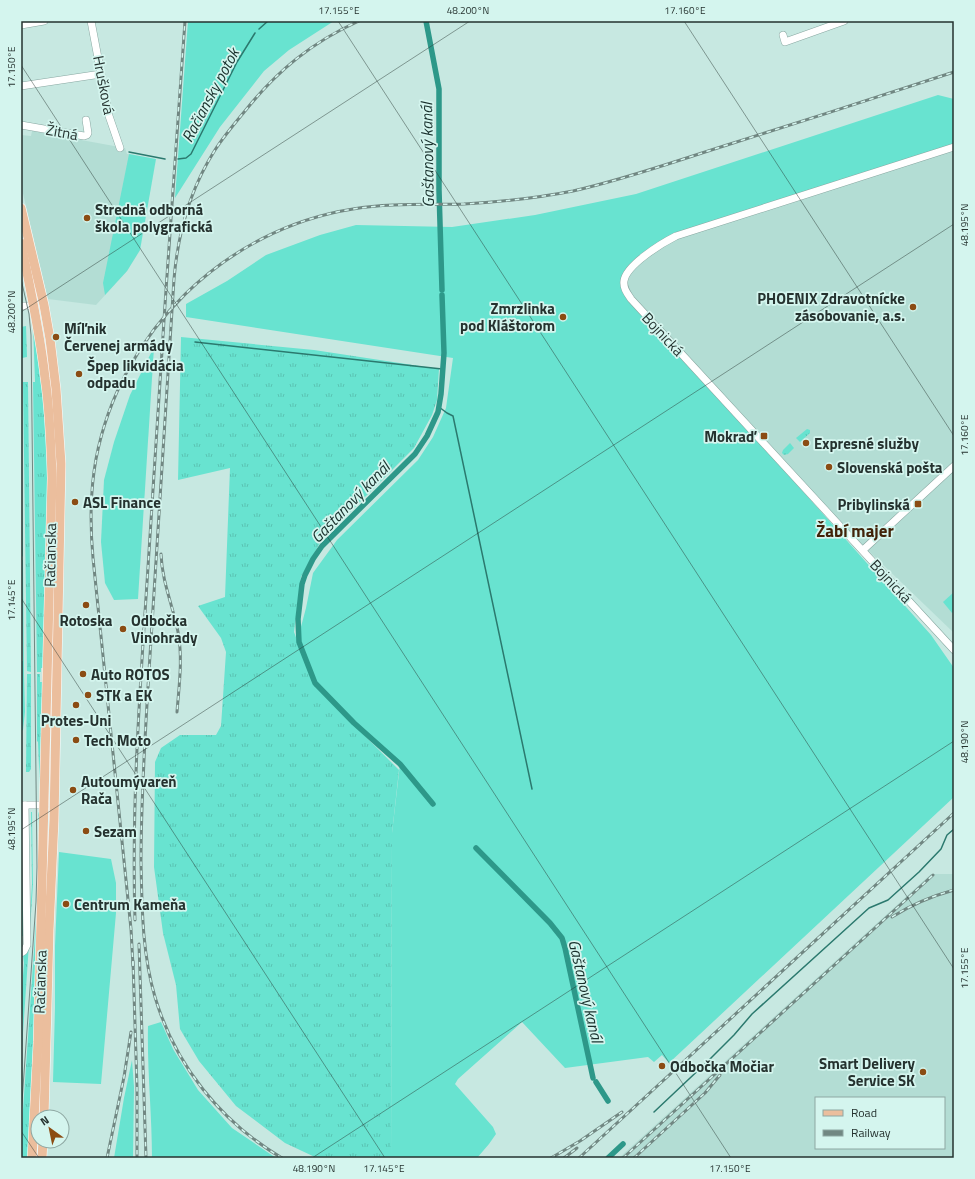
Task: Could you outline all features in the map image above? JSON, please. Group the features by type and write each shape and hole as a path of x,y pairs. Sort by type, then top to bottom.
{"main road":[{"name":"Račianska","path":"21,208 44,305 55,377 61,464 54,820 48,956 44,1109"},
{"name":"Račianska","path":"21,243 43,360 47,394 52,478 38,1050 32,1158"},
{"path":"34,306 44,305"},
{"path":"54,793 45,805 54,820"}],"street":[{"path":"21,25 44,21"},
{"name":"Hrušková","path":"91,21 109,116 120,148"},
{"path":"783,36 785,42 844,21"},
{"path":"21,86 101,74"},
{"name":"Žitná","path":"21,125 84,136 88,133 86,120"},
{"name":"Bojnická","path":"954,146 676,236 654,248 640,259 627,274 624,280 626,291 631,298 954,650"},
{"path":"21,306 34,306"},
{"path":"863,550 954,466"},
{"path":"23,805 45,805"},
{"name":"Račianska","path":"21,953 27,945 23,805"}],"shaded area":[{"name":"Stredná odborná škola polygrafická","path":"32,131 125,148 127,154 129,154 140,250 127,271 96,305 48,299 21,185 21,135 31,136"},
{"path":"954,148 954,633 850,533 626,294 625,274 664,240"},
{"path":"931,874 954,874 954,1158 619,1158"}],"green space":[{"path":"188,21 334,21 289,50 264,71 220,127 175,198"},
{"path":"938,95 954,99 954,148 664,240 625,274 627,294 931,635 954,668 954,797 669,1063 662,1055 654,1062 648,1057 565,1068 522,1022 458,1079 455,1084 493,1127 496,1134 477,1158 391,1158 392,833 400,764 354,723 315,683 298,638 313,573 337,540 418,460 433,437 446,408 453,358 186,317 186,304 227,281 266,255 320,235 356,225 452,227 535,215 636,194"},
{"path":"129,154 156,159 140,250 127,271 105,295 103,283"},
{"path":"33,325 43,378 49,470 45,634 43,668 41,668 41,672 37,672 33,382 35,382"},
{"path":"26,326 27,357 22,358 21,327"},
{"path":"181,337 314,350 439,369 437,400 432,415 414,448 321,541 301,577 294,632 314,685 399,770 392,833 391,1158 317,1158 285,1143 236,1106 199,1061 180,1029 176,985 163,933 154,867 155,762 161,748 180,735 216,735 221,726 226,652 221,638 198,606 225,597 230,468 178,480"},
{"path":"154,347 138,599 114,600 105,583 101,542 104,480 114,442 130,395"},
{"path":"23,382 28,382 31,672 27,671"},
{"path":"807,429 810,430 810,433 800,442 796,438"},
{"path":"790,443 794,448 788,454 784,455 782,453 783,450"},
{"path":"22,505 23,557 21,554"},
{"path":"21,560 23,560 24,674 21,674 21,661 23,661"},
{"path":"954,592 954,611 952,613 943,602"},
{"path":"21,674 24,674 25,712 23,730 21,731"},
{"path":"27,674 31,674 31,769 29,772 26,772"},
{"path":"37,674 40,674 40,682 42,682 43,718 40,791 37,741"},
{"path":"31,812 33,884 21,1063 23,955 30,916 32,884"},
{"path":"38,812 40,814 38,962 31,1109 30,1109 29,1158 21,1158 21,1139 39,866"},
{"path":"21,829 23,829 24,882 21,882"},
{"path":"59,852 111,859 116,883 116,913 101,1084 53,1082 55,946"},
{"path":"21,883 24,883 25,936 22,936"},
{"path":"161,1022 173,1049 198,1090 232,1128 276,1158 152,1158 148,1026"},
{"path":"132,1060 134,1087 133,1158 114,1158 124,1098"}],"waterway":[{"name":"Račiansky potok","path":"259,29 268,21"},
{"name":"Gaštanový kanál","path":"426,21 439,89 439,190 442,290"},
{"name":"Račiansky potok","path":"178,159 186,158 191,154 237,62 255,33"},
{"name":"Račiansky potok","path":"129,152 165,159"},
{"name":"Gaštanový kanál","path":"433,804 400,764 354,723 315,683 299,642 298,619 302,584 313,559 322,546 415,454 427,436 438,412 444,353 442,295"},
{"path":"195,342 442,369"},
{"path":"439,407 453,416 532,789"},
{"path":"654,1112 707,1062 734,1035 752,1014 869,908 888,900 919,872 941,849 947,835 954,829"},
{"name":"Gaštanový kanál","path":"476,848 550,923 562,938 593,1078"},
{"name":"Gaštanový kanál","path":"596,1082 608,1101"},
{"name":"Gaštanový kanál","path":"608,1158 623,1144"}],"tram line":[{"path":"21,279 29,314 31,335 37,867 36,902 21,1116"}],"railway":[{"path":"135,920 134,872 138,728 185,21"},
{"path":"282,1158 260,1144 239,1127 203,1090 175,1046 164,1022 155,997 147,964 142,913 142,814 149,671 174,279 182,228 192,196 206,165 222,140 257,97 283,70 326,38 359,21"},
{"path":"133,966 131,929 93,558 91,533 92,496 96,459 109,413 128,369 154,329 186,294 222,263 262,239 306,220 367,207 491,202 532,198 573,191 651,170 954,72"},
{"path":"161,554 163,574 178,632 180,672 177,712"},
{"path":"579,1158 954,813"},
{"path":"623,1158 933,875"},
{"path":"892,917 922,901 954,890"},
{"path":"139,944 146,1158"},
{"path":"133,961 137,1088 137,1158"},
{"path":"107,1158 124,1077 131,1032"},
{"path":"634,1158 705,1093 720,1075"},
{"path":"551,1158 580,1141 622,1112"},
{"path":"564,1158 577,1148"}],"place":[{"name":"Stredná odborná škola polygrafická","path":"87,218"},
{"name":"PHOENIX Zdravotnícke zásobovanie, a.s.","path":"913,307"},
{"name":"Zmrzlinka pod Kláštorom","path":"563,317"},
{"name":"Míľnik Červenej armády","path":"56,337"},
{"name":"Špep likvidácia odpadu","path":"79,374"},
{"name":"Mokraď","path":"764,436"},
{"name":"Expresné služby","path":"806,443"},
{"name":"Slovenská pošta","path":"829,467"},
{"name":"ASL Finance","path":"75,502"},
{"name":"Pribylinská","path":"918,504"},
{"name":"Rotoska","path":"86,605"},
{"name":"Odbočka Vinohrady","path":"123,629"},
{"name":"Auto ROTOS","path":"83,674"},
{"name":"STK a EK","path":"88,695"},
{"name":"Protes-Uni","path":"76,705"},
{"name":"Tech Moto","path":"76,740"},
{"name":"Autoumývareň Rača","path":"73,790"},
{"name":"Sezam","path":"86,831"},
{"name":"Centrum Kameňa","path":"66,904"},
{"name":"Odbočka Močiar","path":"662,1066"},
{"name":"Smart Delivery Service SK","path":"923,1072"}],"district":[{"name":"Žabí majer","path":"855,531"}]}
